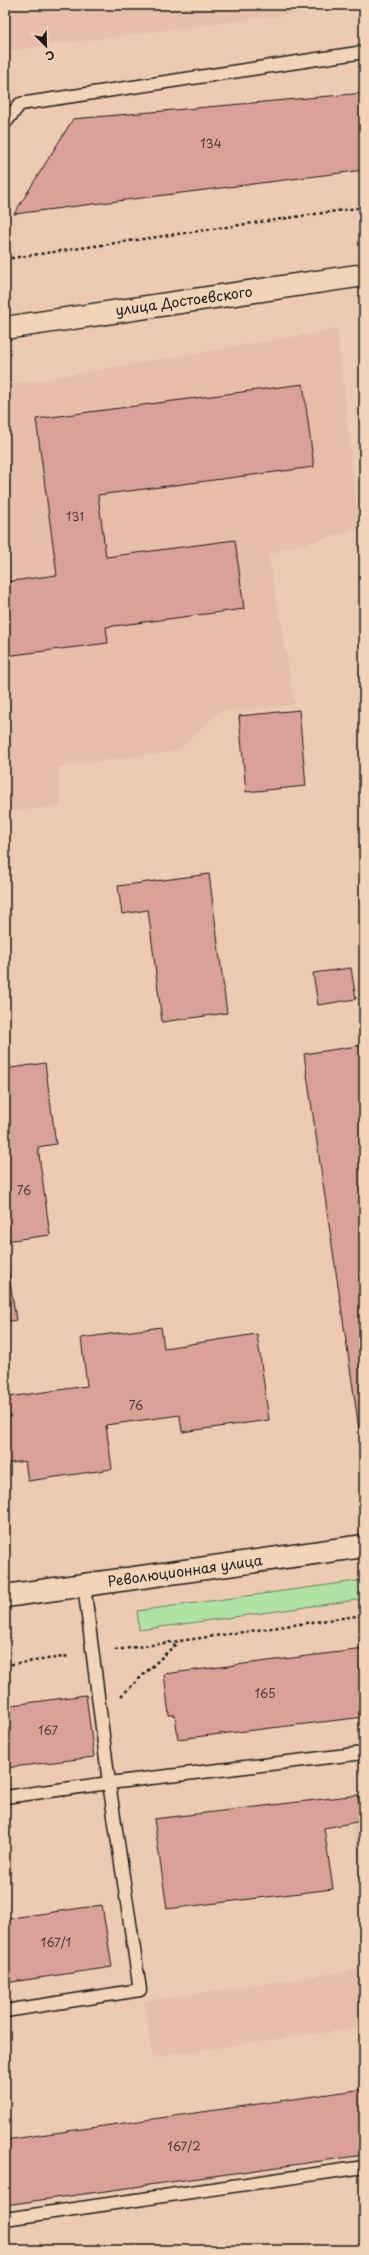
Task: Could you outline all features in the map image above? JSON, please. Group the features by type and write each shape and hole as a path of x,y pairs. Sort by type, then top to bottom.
{"main road":[{"name":"улица Достоевского","path":"5,328 364,275"},
{"name":"Революционная улица","path":"5,1596 364,1546"}],"lane":[{"path":"5,123 20,104 364,52"},
{"path":"5,2010 140,1990 109,1783 84,1585"},
{"path":"5,1797 109,1783 364,1753"},
{"path":"5,2219 364,2167"}],"path":[{"path":"5,260 364,207"},
{"path":"5,1665 179,1642 364,1615"},
{"path":"100,1716 179,1642"}],"shaded area":[{"path":"5,5 360,5 5,51"},
{"path":"337,329 359,529 268,554 295,705 219,711 177,751 58,767 60,806 5,812 5,386"},
{"path":"364,1824 364,1905 353,1826"},
{"path":"364,1969 364,2027 153,2057 144,2001"}],"green space":[{"path":"364,1580 364,1599 139,1630 137,1611"}],"building":[{"path":"364,93 364,170 14,214 73,119"},
{"path":"303,384 314,467 98,495 106,557 235,540 244,609 106,627 108,643 5,656 5,582 57,575 36,419"},
{"path":"299,710 306,786 246,792 239,716"},
{"path":"209,874 227,1013 162,1022 148,910 122,914 118,886"},
{"path":"5,967 9,994 5,995"},
{"path":"351,968 356,999 318,1005 313,973"},
{"path":"364,1045 364,1428 359,1429 304,1054"},
{"path":"45,1063 56,1144 38,1147 50,1235 5,1241 5,1069"},
{"path":"5,1248 16,1320 5,1322"},
{"path":"161,1327 164,1348 257,1334 269,1420 182,1432 180,1415 106,1425 112,1469 28,1481 25,1461 5,1464 5,1376 8,1397 87,1386 81,1338"},
{"path":"364,1649 364,1717 178,1739 175,1715 169,1715 164,1674"},
{"path":"86,1695 94,1757 5,1768 5,1706"},
{"path":"358,1795 362,1821 324,1828 333,1889 167,1909 154,1819"},
{"path":"102,1905 112,1967 5,1983 5,1919"},
{"path":"364,2089 364,2155 5,2205 5,2140"}]}
